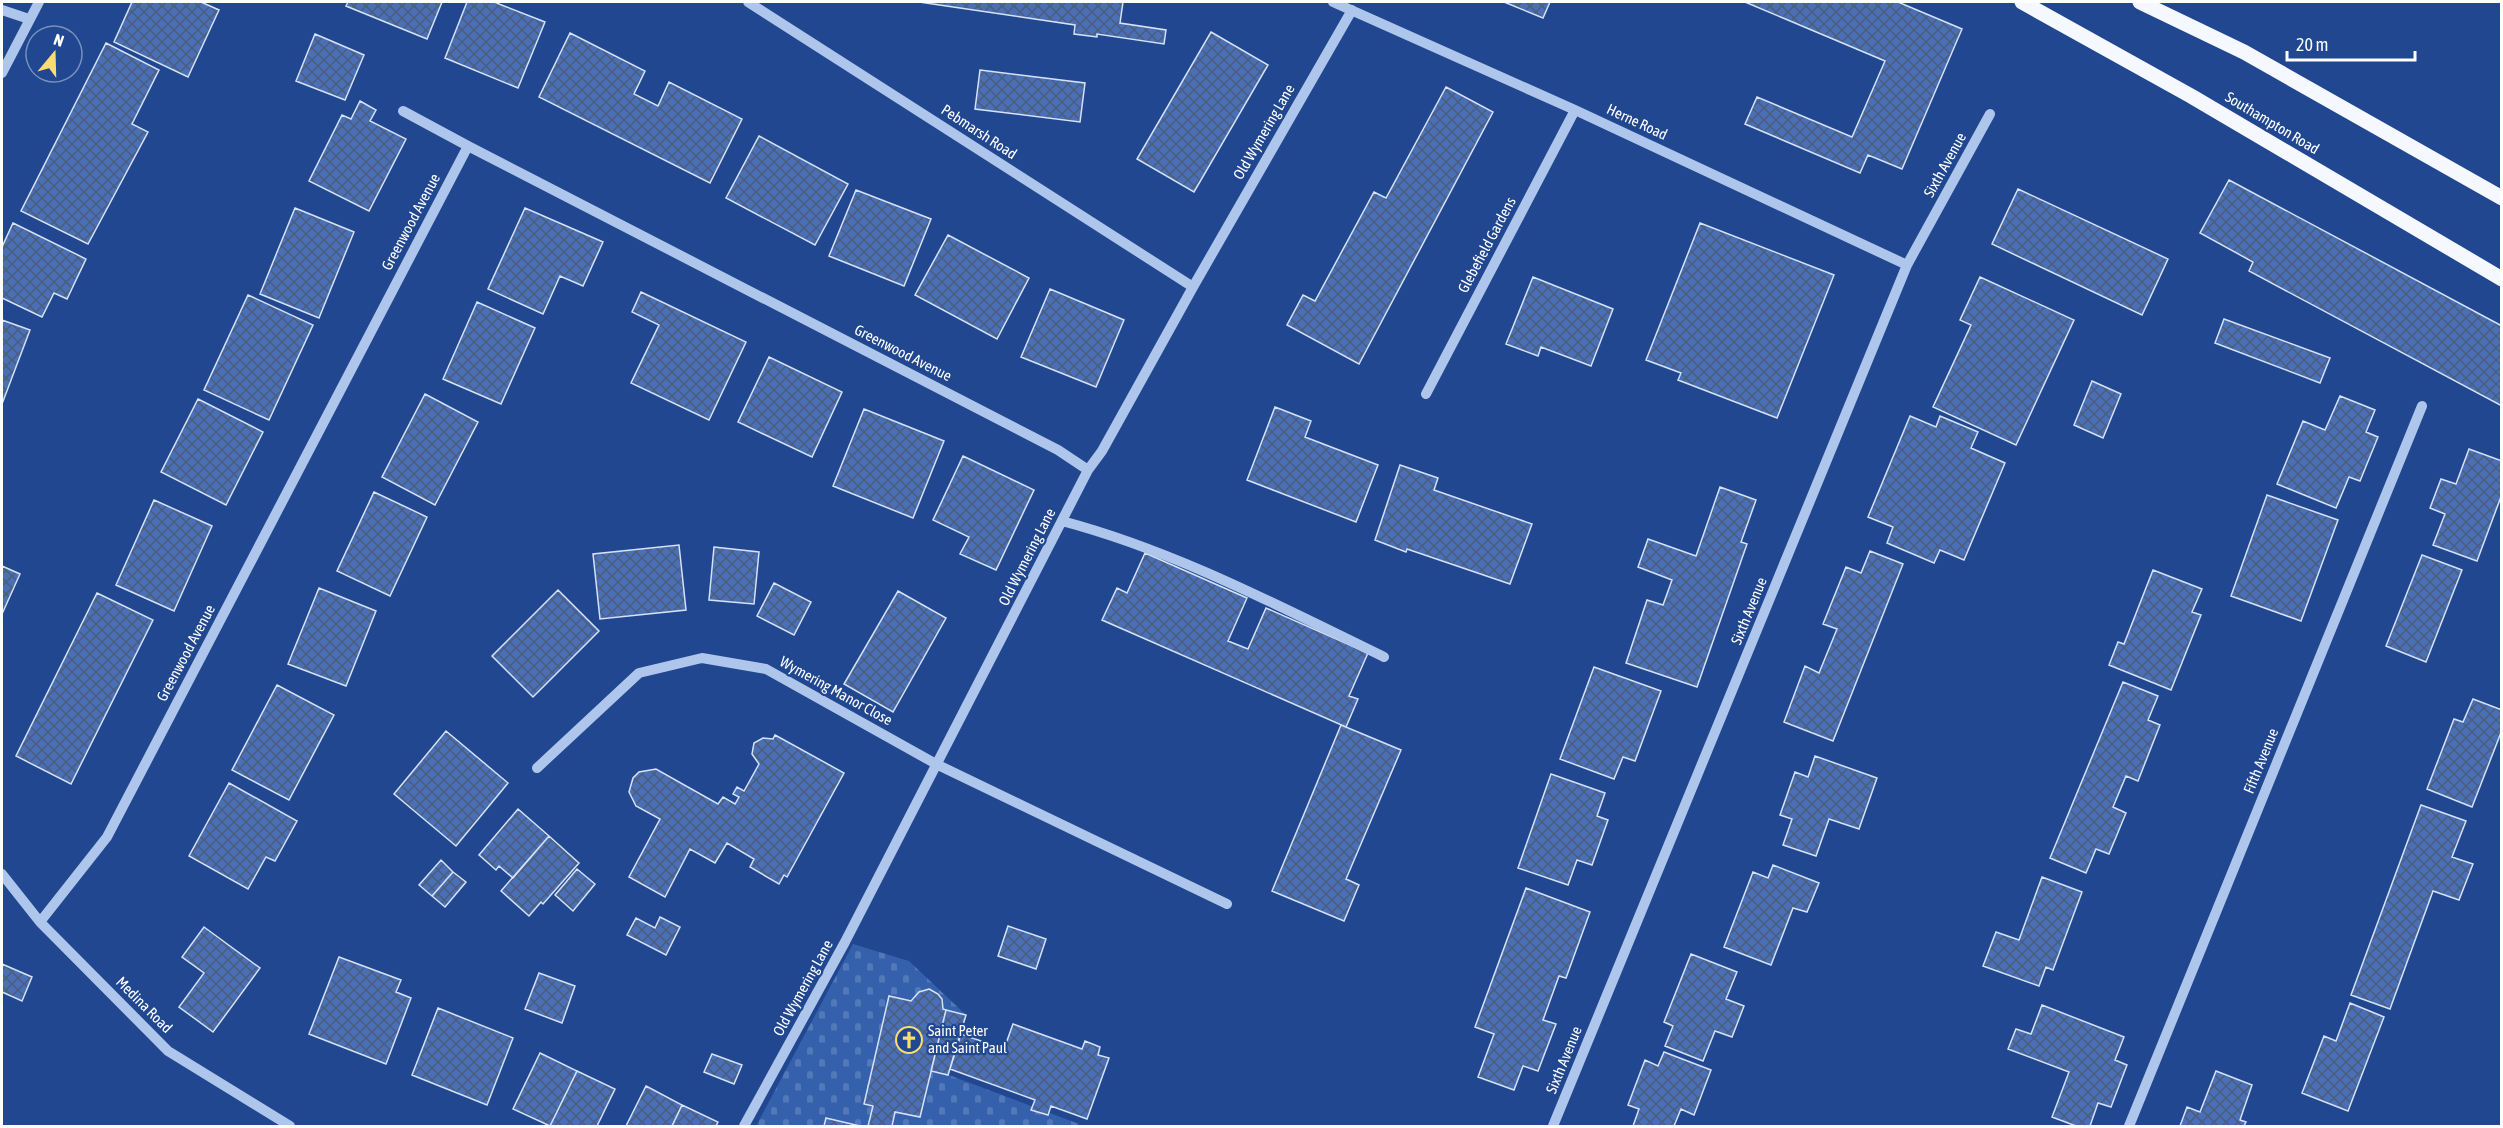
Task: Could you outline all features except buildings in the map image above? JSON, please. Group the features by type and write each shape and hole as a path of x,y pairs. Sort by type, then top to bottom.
{"main road":[{"name":"Southampton Road","path":"2022,2 2192,96 2502,279"},
{"path":"2140,2 2244,52 2502,198"}],"street":[{"path":"2,73 39,2"},
{"name":"Pebmarsh Road","path":"748,2 1193,287"},
{"name":"Herne Road","path":"1333,2 1575,110 1907,266"},
{"path":"2,10 29,19"},
{"name":"Old Wymering Lane","path":"744,1126 845,942 938,765 1088,470 1102,451 1352,10"},
{"name":"Glebefield Gardens","path":"1426,394 1575,110"},
{"path":"403,111 468,146"},
{"name":"Sixth Avenue","path":"1553,1126 1907,266 1990,114"},
{"name":"Greenwood Avenue","path":"39,922 107,837 468,146 1058,450 1088,470"},
{"name":"Fifth Avenue","path":"2129,1126 2422,406"},
{"path":"1062,521 1100,531 1220,577 1384,657"},
{"name":"Wymering Manor Close","path":"537,768 639,673 702,658 766,669 938,765 1227,904"},
{"name":"Medina Road","path":"2,874 39,922 168,1051 290,1126"}],"green space":[{"path":"853,944 909,961 966,1015 949,1075 1079,1124 1078,1126 756,1126"}],"place":[{"name":"Saint Peter and Saint Paul","path":"909,1040"}]}
